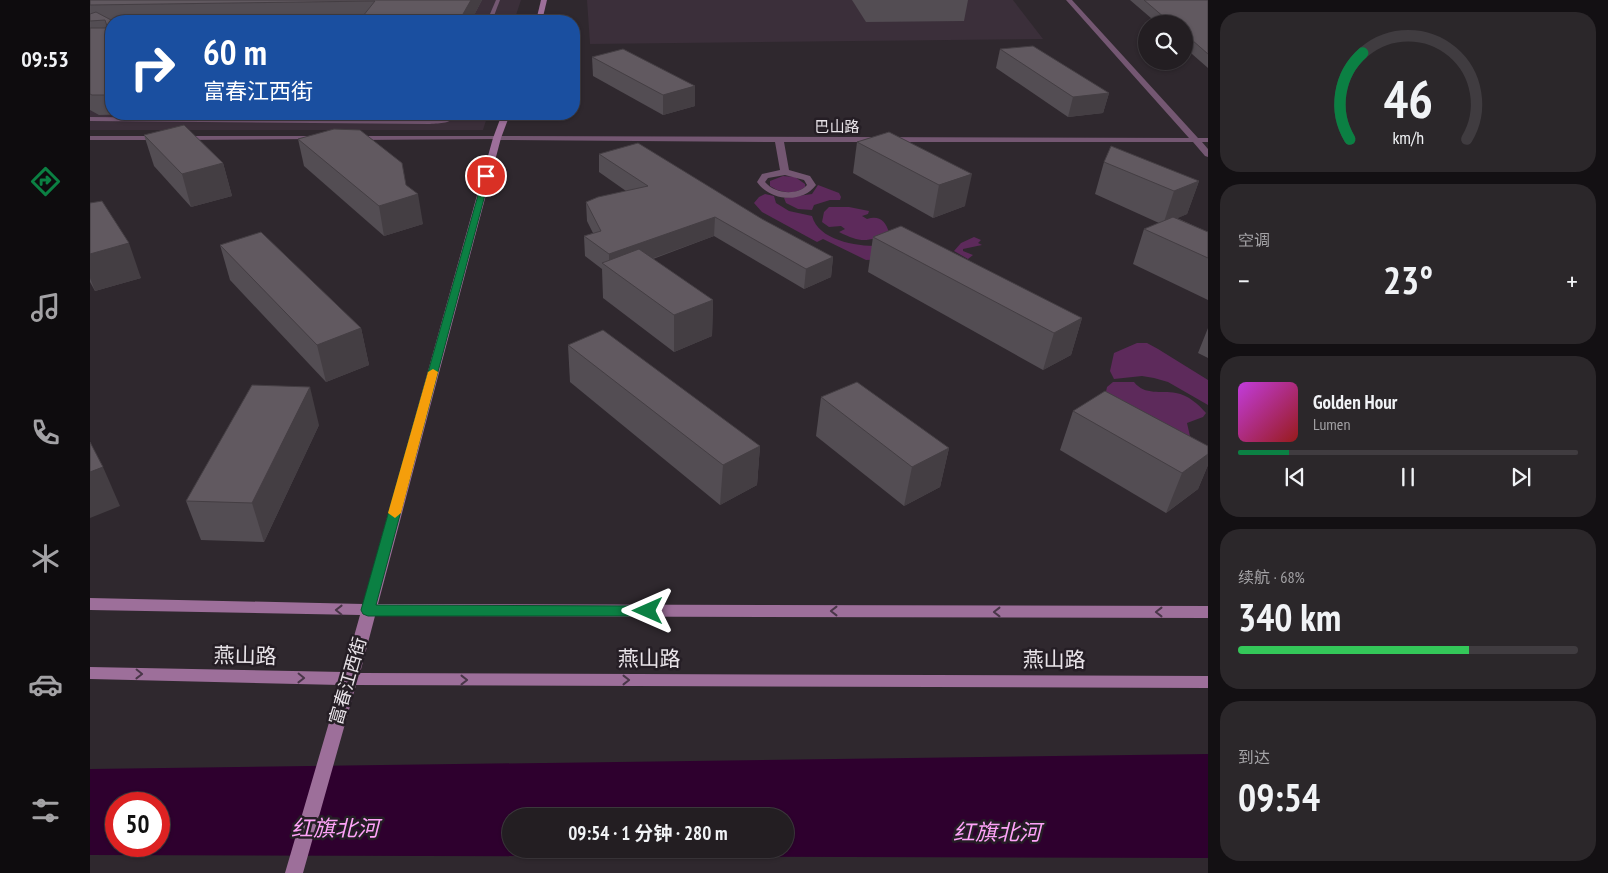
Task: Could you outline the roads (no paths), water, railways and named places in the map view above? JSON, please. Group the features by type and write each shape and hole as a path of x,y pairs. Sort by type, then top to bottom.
{"main road":[{"path":"540,15 544,0"},
{"name":"富春江西街","path":"294,873 332,736 350,680 497,138 504,120"},
{"path":"90,604 368,610 1208,612"},
{"name":"燕山路","path":"90,673 350,680 1208,682"}],"street":[{"path":"1070,0 1208,154"},
{"name":"巴山路","path":"497,138 1208,140"},
{"path":"779,140 785,172"},
{"path":"785,172 807,178 812,185 805,192 790,195 773,192 762,186 761,182 765,176 785,172"}],"lane":[{"path":"492,15 498,0"},
{"path":"90,118 105,118"},
{"path":"260,120 430,122 448,120"},
{"path":"90,138 169,138"},
{"path":"179,138 318,138"},
{"path":"348,138 497,138"}],"water":[{"name":"红旗北河","path":"1208,754 1208,858 794,857 794,808 502,808 502,856 170,855 170,792 105,792 105,855 90,855 90,769"}]}
